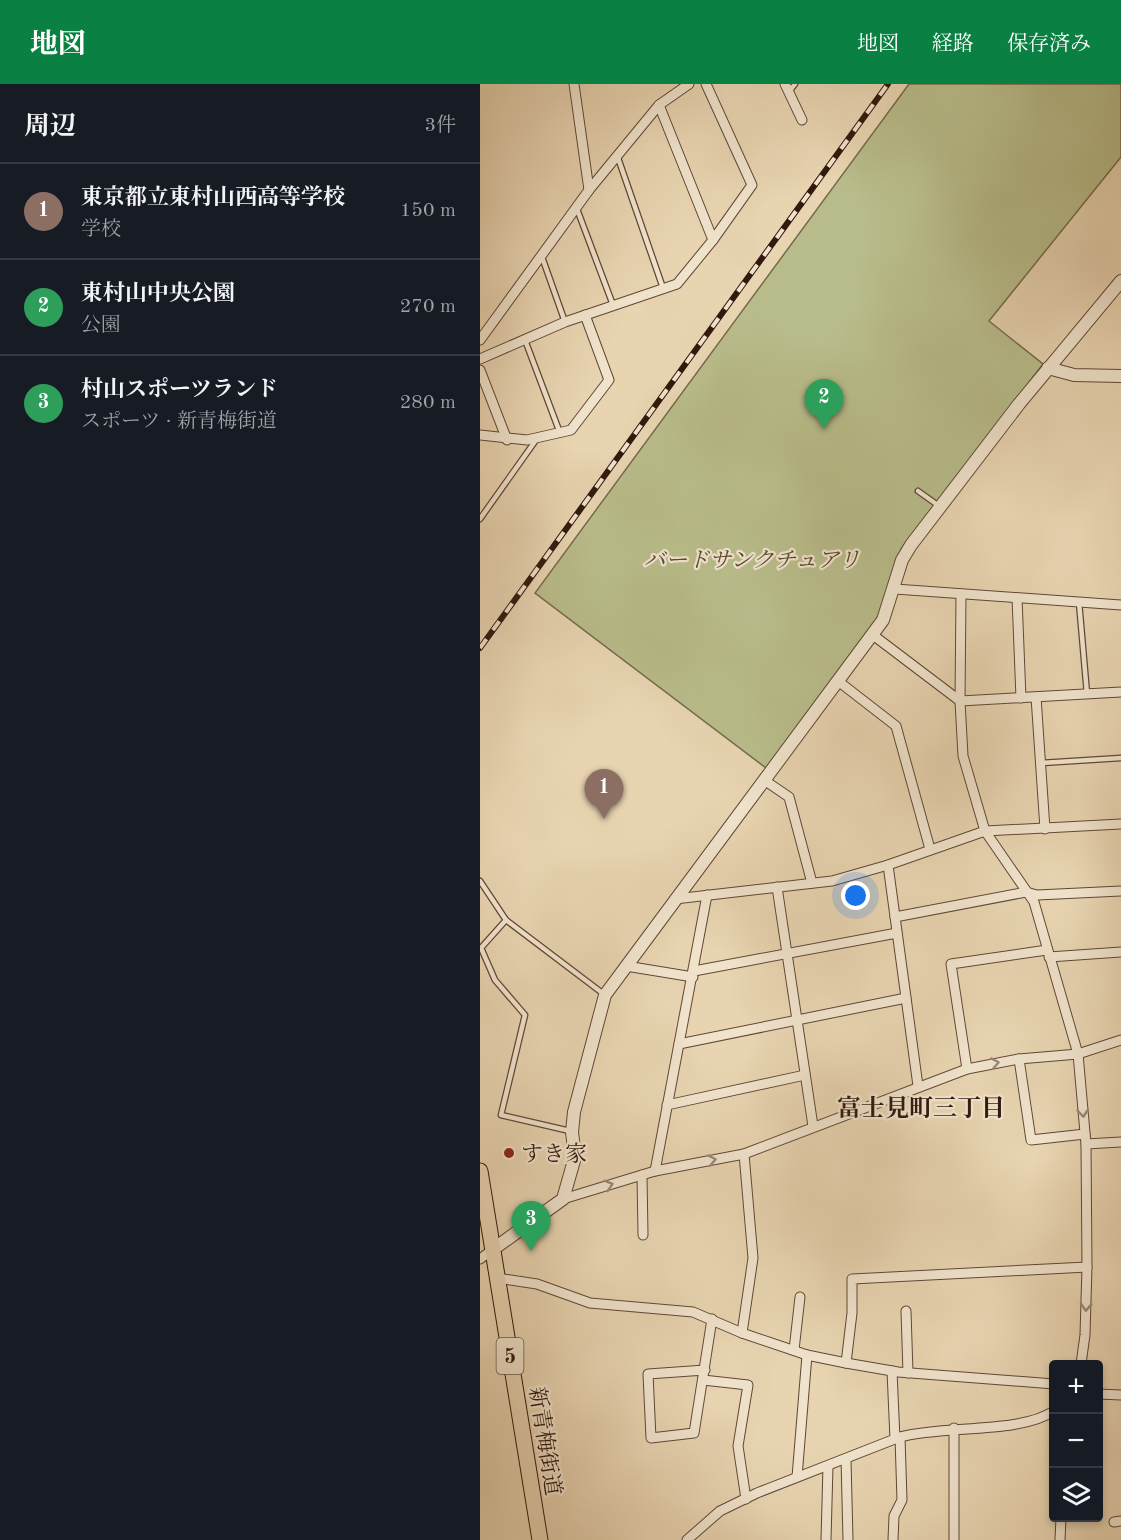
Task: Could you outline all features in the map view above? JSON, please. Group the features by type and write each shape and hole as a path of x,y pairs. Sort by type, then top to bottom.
{"main road":[{"name":"新青梅街道","path":"480,1171 486,1254 497,1278 540,1540"}],"street":[{"path":"574,84 589,190"},
{"path":"480,339 617,155 659,105 689,84"},
{"path":"480,359 565,322 677,284 713,240 752,185 706,84"},
{"path":"787,88 802,120"},
{"path":"659,105 713,240"},
{"path":"562,1199 575,1157 572,1132 574,1112 605,994 873,635 883,620 895,589 902,560 939,506 1048,368 1121,281"},
{"path":"480,435 507,440 538,438 571,430 609,380 585,315"},
{"path":"1048,368 1074,375 1121,376"},
{"path":"480,370 507,440"},
{"path":"895,589 1121,604"},
{"path":"961,594 960,701 963,756 985,831 1034,902 1078,1054 1086,1139 1087,1267 1085,1335 1082,1360"},
{"path":"1017,598 1021,698"},
{"path":"873,635 960,701 1121,692"},
{"path":"838,681 896,726 930,849"},
{"path":"1036,697 1045,829"},
{"path":"764,780 789,797 812,883"},
{"path":"675,899 832,880 888,865 985,831 1121,824"},
{"path":"888,865 918,1086"},
{"path":"777,887 813,1126"},
{"path":"895,917 1026,892 1036,895 1121,891"},
{"path":"655,1171 708,895"},
{"path":"626,966 694,974 787,953 897,933"},
{"path":"967,1069 951,964 1048,953 1121,952"},
{"path":"679,1044 906,998"},
{"path":"486,1254 562,1199 655,1171 744,1154 967,1069 1019,1059 1078,1054 1121,1040"},
{"path":"1019,1059 1031,1140 1086,1139 1121,1142"},
{"path":"667,1105 806,1075"},
{"path":"742,1333 753,1258 744,1154"},
{"path":"642,1175 643,1235"},
{"path":"846,1363 852,1313 852,1279 1087,1267"},
{"path":"497,1278 537,1284 590,1303 693,1312 742,1333 807,1355 846,1363 908,1373 1049,1384"},
{"path":"794,1350 800,1297"},
{"path":"906,1311 908,1373"},
{"path":"712,1319 704,1375 694,1433 651,1438 648,1374 704,1375 745,1384 748,1387 738,1446 746,1499"},
{"path":"797,1478 807,1355"},
{"path":"892,1371 902,1500 894,1516 893,1540"},
{"path":"1103,1394 1121,1395"},
{"path":"687,1540 720,1511 898,1438 922,1431 1030,1423 1049,1413"},
{"path":"954,1428 954,1540"},
{"path":"846,1459 848,1540"},
{"path":"826,1540 828,1466"},
{"path":"1060,1540 1061,1522"}],"lane":[{"path":"787,88 795,84"},
{"path":"617,155 663,288"},
{"path":"577,208 613,305"},
{"path":"541,256 565,322"},
{"path":"525,339 560,433"},
{"path":"480,519 538,438"},
{"path":"918,491 939,506"},
{"path":"1079,602 1087,694"},
{"path":"1041,763 1121,758"},
{"path":"480,881 506,920 605,994"},
{"path":"506,920 481,948 495,980 525,1015 501,1115 572,1132"}],"green space":[{"name":"バードサンクチュアリ","path":"909,84 1121,84 1121,157 989,321 1043,364 901,549 881,618 766,768 535,593"}],"railway":[{"path":"480,648 888,84"}],"place":[{"name":"東村山中央公園","path":"824,429"},
{"name":"東京都立東村山西高等学校","path":"604,819"},
{"name":"すき家","path":"509,1153"},
{"name":"村山スポーツランド","path":"531,1251"}],"district":[{"name":"富士見町三丁目","path":"921,1108"}]}
